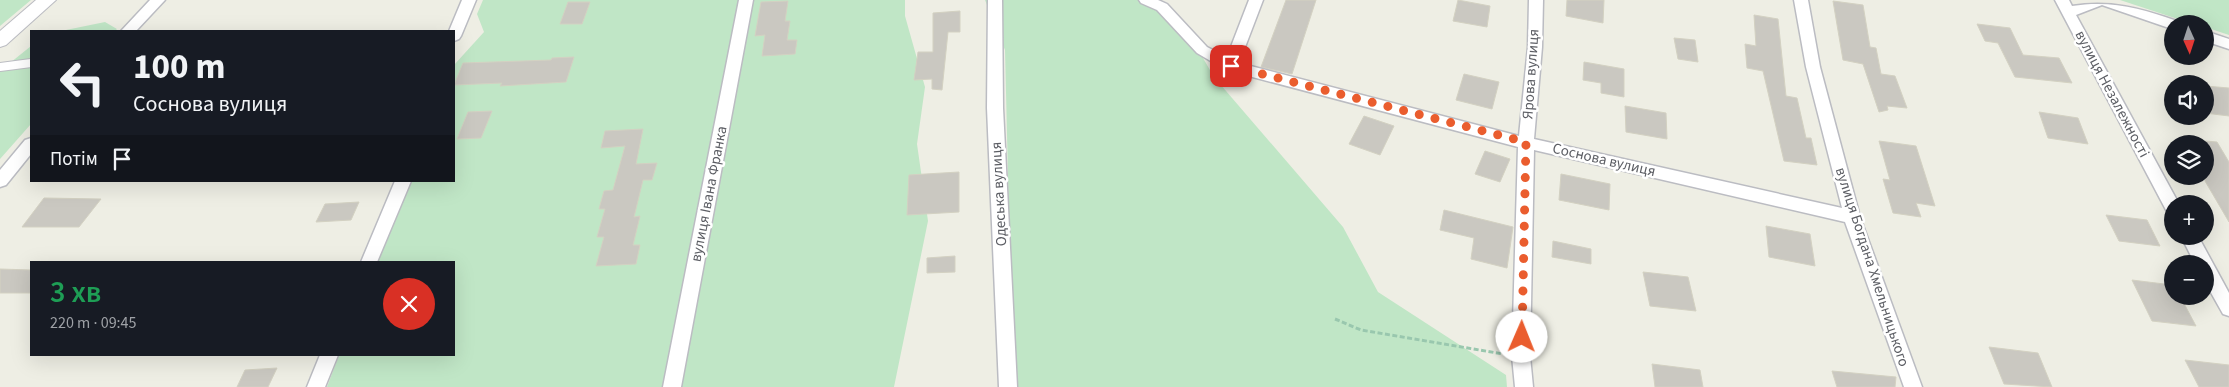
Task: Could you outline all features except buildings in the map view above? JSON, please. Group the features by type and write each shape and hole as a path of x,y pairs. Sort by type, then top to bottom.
{"street":[{"path":"0,41 46,0"},
{"path":"129,30 158,0"},
{"path":"455,34 470,0"},
{"name":"вулиця Івана Франка","path":"672,387 746,0"},
{"name":"Одеська вулиця","path":"995,0 994,108 1005,296 1008,387"},
{"name":"Соснова вулиця","path":"1146,0 1162,7 1202,50 1231,66 1526,142 1852,217"},
{"path":"1231,66 1256,0"},
{"name":"Ярова вулиця","path":"1524,387 1521,356 1526,142 1535,47 1536,0"},
{"name":"вулиця Богдана Хмельницького","path":"1801,0 1813,67 1852,217 1913,387"},
{"name":"вулиця Незалежності","path":"2164,21 2102,0 2065,7 2166,195"},
{"path":"2214,39 2229,44"},
{"path":"0,181 30,145"},
{"path":"369,261 403,182"},
{"path":"2214,283 2229,309"},
{"path":"316,387 330,356"}],"lane":[{"path":"0,67 30,63"}],"path":[{"path":"1335,318 1361,330 1521,356"}],"green space":[{"path":"0,0 31,0 0,26"},
{"path":"483,0 905,0 905,16 925,87 917,144 928,221 894,387 327,387 339,356 455,356 455,261 375,261 407,182 455,182 455,64 484,32 477,14"},
{"path":"985,0 1158,0 1181,20 1214,77 1343,227 1378,292 1506,375 1507,387 1013,387 1005,50"},
{"path":"2120,0 2229,0 2229,35 2214,30 2214,15 2166,15"},
{"path":"105,22 117,29 116,30 66,30"},
{"path":"30,47 30,125 0,159 0,71"}],"route":[{"path":"1231,66 1526,142 1522,337"}]}
